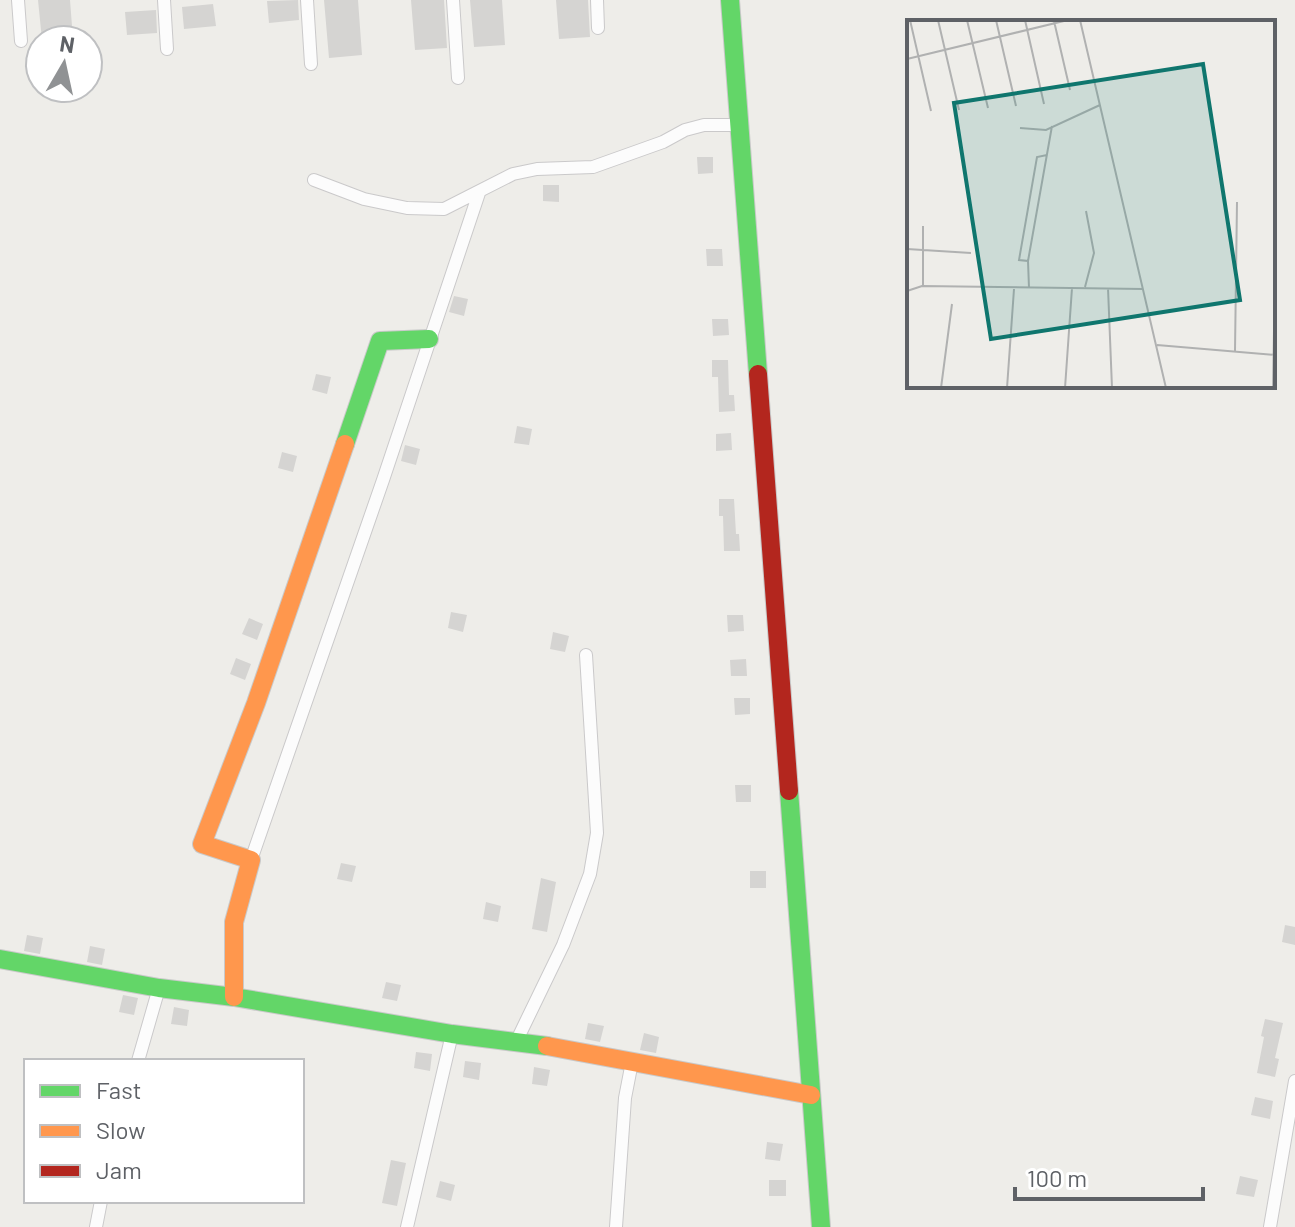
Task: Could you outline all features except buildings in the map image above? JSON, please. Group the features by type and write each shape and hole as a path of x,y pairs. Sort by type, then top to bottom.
{"street":[{"path":"18,0 21,41"},
{"path":"164,0 167,49"},
{"path":"307,0 311,64"},
{"path":"453,0 458,78"},
{"path":"597,0 598,28"},
{"path":"730,0 821,1227"},
{"path":"314,180 364,199 407,208 444,209 513,174 537,169 593,167 663,142 685,130 704,125 738,125"},
{"path":"234,997 234,922 251,860 479,193"},
{"path":"251,860 202,844 256,703 380,341 429,339"},
{"path":"517,1040 563,945 590,874 597,833 586,655"},
{"path":"0,959 159,988 234,997 452,1034 517,1040 811,1095"},
{"path":"139,1059 159,988"},
{"path":"407,1227 452,1034"},
{"path":"616,1227 625,1098 632,1062"},
{"path":"1270,1227 1295,1081"},
{"path":"96,1227 101,1203"}],"traffic: fast":[{"path":"730,0 758,374"},
{"path":"345,444 380,341 429,339"},
{"path":"789,791 821,1227"},
{"path":"0,959 159,988 547,1046"}],"traffic: slow":[{"path":"234,997 234,922 251,860 202,844 256,703 345,444"},
{"path":"547,1046 811,1095"}],"traffic: jam":[{"path":"758,374 789,791"}]}
